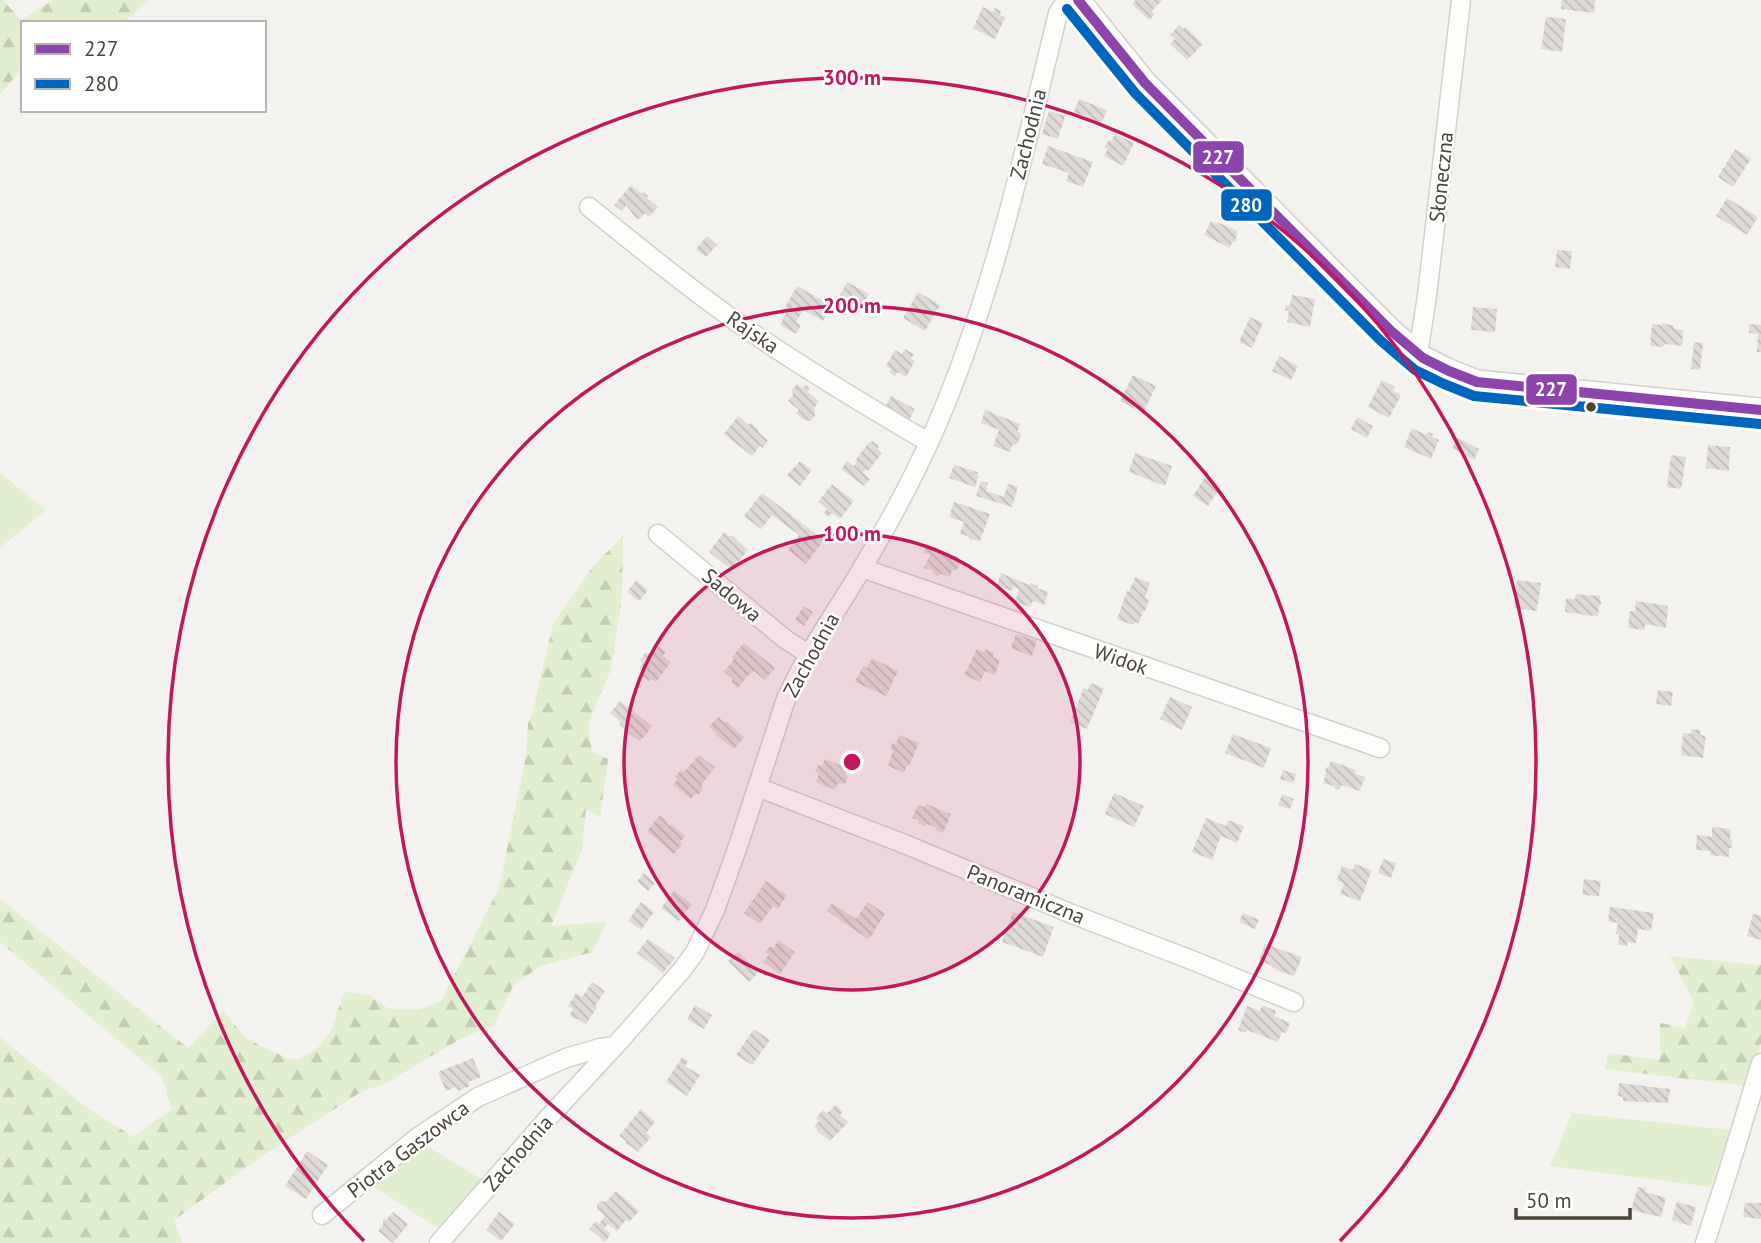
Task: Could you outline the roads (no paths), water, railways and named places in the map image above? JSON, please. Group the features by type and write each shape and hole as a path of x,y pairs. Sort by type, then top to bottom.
{"street":[{"name":"Zachodnia","path":"439,1243 682,970 695,952 715,910 737,849 785,702 808,654 892,515 928,442 972,335 1011,202 1058,13 1067,0"},
{"path":"1078,0 1145,83 1391,331 1418,354 1477,382 1761,410"},
{"name":"Słoneczna","path":"1418,354 1461,0"},
{"name":"Rajska","path":"589,207 693,290 751,332 928,442"},
{"name":"Sadowa","path":"658,534 785,639 808,654"},
{"name":"Widok","path":"862,568 1380,748"},
{"name":"Panoramiczna","path":"757,787 1294,1002"},
{"name":"Piotra Gaszowca","path":"322,1215 418,1137 478,1097 566,1058 615,1046"},
{"path":"1705,1243 1761,1063"}]}
